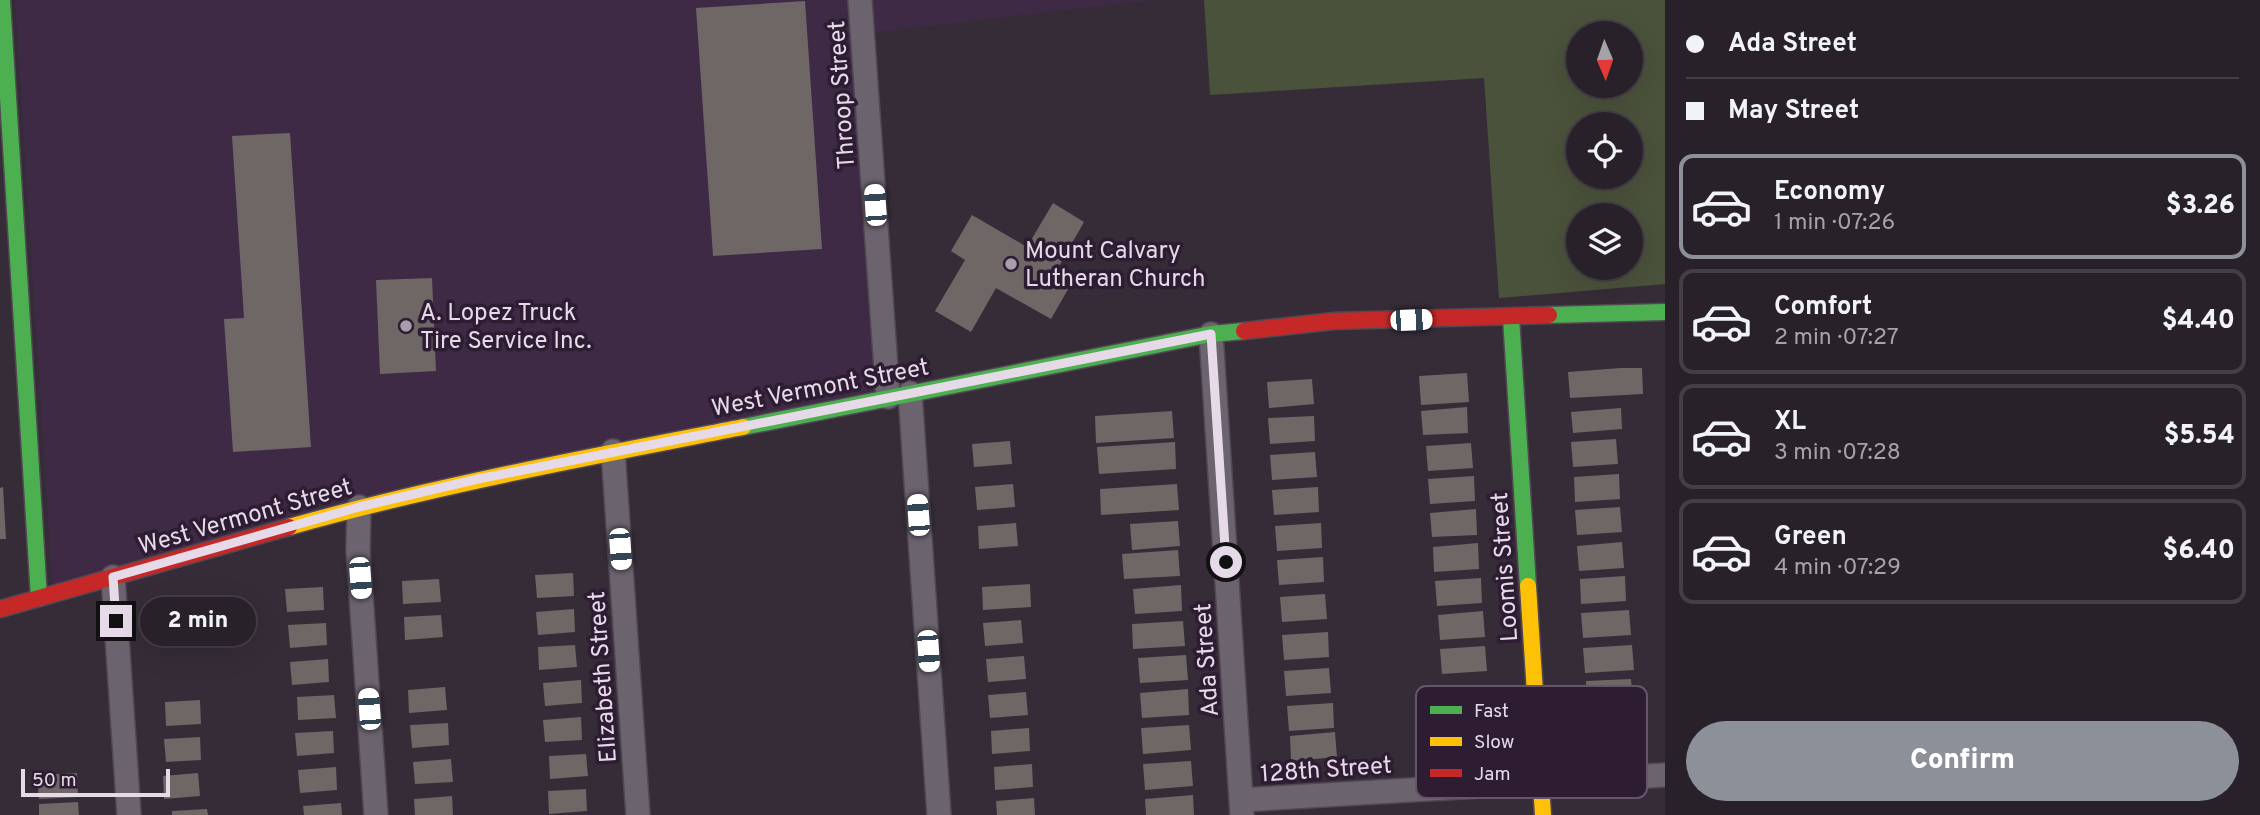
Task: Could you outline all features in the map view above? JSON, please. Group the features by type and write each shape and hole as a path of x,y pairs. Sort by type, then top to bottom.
{"street":[{"path":"2,0 39,598"},
{"name":"Throop Street","path":"860,0 939,815"},
{"name":"West Vermont Street","path":"0,609 359,507 478,479 1211,334 1334,321 1665,312"},
{"name":"Loomis Street","path":"1511,317 1535,686"},
{"name":"Ada Street","path":"1211,334 1241,808"},
{"name":"Elizabeth Street","path":"613,451 638,815"},
{"path":"359,507 358,551 376,815"},
{"path":"113,577 129,815"},
{"name":"128th Street","path":"1647,776 1665,775"},
{"name":"128th Street","path":"1241,808 1416,793"}],"shaded area":[{"path":"15,0 1151,0 859,34 880,400 485,480 53,598"}],"green space":[{"path":"1204,0 1665,0 1665,284 1499,298 1484,78 1210,95"}],"building":[{"path":"805,1 822,249 713,256 696,8"},
{"path":"290,133 311,447 233,452 224,319 244,318 232,136"},
{"name":"Mount Calvary Lutheran Church","path":"1053,203 1084,222 1058,268 1075,277 1051,319 996,288 971,332 935,311 965,260 951,251 972,215 1027,247"},
{"name":"A. Lopez Truck Tire Service Inc.","path":"432,278 436,371 380,374 376,280"},
{"path":"1642,368 1643,394 1570,398 1568,372"},
{"path":"1467,373 1469,402 1421,405 1419,376"},
{"path":"1312,379 1314,404 1269,408 1267,382"},
{"path":"1467,407 1468,433 1423,435 1421,411"},
{"path":"1621,408 1622,429 1573,433 1571,412"},
{"path":"1172,411 1174,438 1096,443 1095,416"},
{"path":"1314,416 1315,441 1270,444 1268,418"},
{"path":"1616,439 1618,464 1573,467 1571,442"},
{"path":"1010,441 1012,464 974,467 972,444"},
{"path":"1175,442 1176,469 1099,474 1097,447"},
{"path":"1471,443 1473,468 1428,471 1426,446"},
{"path":"1315,452 1317,477 1272,480 1270,455"},
{"path":"1619,474 1620,499 1575,502 1574,477"},
{"path":"1474,476 1475,501 1430,504 1428,479"},
{"path":"1013,484 1015,507 977,510 975,487"},
{"path":"1177,484 1179,510 1101,515 1100,489"},
{"path":"3,487 6,539 0,539 0,488"},
{"path":"1318,487 1319,512 1274,515 1272,490"},
{"path":"1620,507 1622,532 1577,535 1575,510"},
{"path":"1476,509 1477,535 1432,537 1430,513"},
{"path":"1178,521 1180,546 1132,550 1130,524"},
{"path":"1016,523 1018,546 979,549 978,526"},
{"path":"1321,523 1322,548 1277,551 1275,526"},
{"path":"1622,542 1624,568 1579,571 1577,546"},
{"path":"1478,543 1479,569 1434,572 1433,547"},
{"path":"1178,550 1180,576 1124,579 1122,554"},
{"path":"1323,557 1324,582 1279,585 1277,560"},
{"path":"573,573 574,596 537,598 535,575"},
{"path":"1625,576 1626,601 1581,604 1580,579"},
{"path":"1481,578 1482,603 1437,606 1435,581"},
{"path":"439,579 441,602 403,604 402,581"},
{"path":"1030,584 1031,607 983,610 982,587"},
{"path":"1181,585 1182,611 1135,614 1133,589"},
{"path":"323,587 324,610 287,612 285,589"},
{"path":"1325,594 1327,619 1282,622 1280,597"},
{"path":"574,609 575,632 538,635 536,612"},
{"path":"1629,610 1631,635 1583,638 1581,613"},
{"path":"1483,611 1485,637 1440,640 1438,615"},
{"path":"441,615 443,637 405,640 404,617"},
{"path":"1021,620 1023,643 985,646 983,623"},
{"path":"1183,621 1185,646 1133,649 1132,624"},
{"path":"326,623 327,645 290,648 288,625"},
{"path":"1328,632 1329,657 1284,660 1282,635"},
{"path":"575,645 577,667 539,670 538,647"},
{"path":"1632,645 1634,670 1585,673 1583,648"},
{"path":"1485,646 1487,671 1442,674 1440,649"},
{"path":"1186,655 1188,680 1140,683 1138,658"},
{"path":"1024,656 1026,679 988,682 986,659"},
{"path":"328,659 329,682 292,685 290,662"},
{"path":"1329,668 1331,693 1286,696 1284,671"},
{"path":"1631,679 1632,686 1586,686 1586,681"},
{"path":"581,680 582,703 545,706 543,683"},
{"path":"445,687 447,710 409,713 408,690"},
{"path":"1188,689 1189,715 1142,718 1140,693"},
{"path":"1026,692 1028,715 990,718 988,695"},
{"path":"334,695 336,718 298,720 297,697"},
{"path":"200,700 201,724 166,726 165,702"},
{"path":"1333,703 1334,728 1289,731 1287,706"},
{"path":"581,717 582,740 545,742 543,720"},
{"path":"448,723 449,745 412,748 410,725"},
{"path":"1189,725 1191,750 1143,754 1141,728"},
{"path":"1029,728 1030,751 992,754 991,731"},
{"path":"333,731 334,753 297,756 295,733"},
{"path":"1335,732 1337,757 1291,761 1290,736"},
{"path":"200,737 201,760 166,762 164,739"},
{"path":"586,754 588,776 550,779 549,756"},
{"path":"451,759 453,782 415,784 413,762"},
{"path":"1191,761 1193,786 1145,790 1143,764"},
{"path":"1032,764 1033,787 995,790 994,767"},
{"path":"336,767 337,790 300,793 298,770"},
{"path":"77,773 78,797 39,799 37,775"},
{"path":"198,773 200,796 164,799 163,776"},
{"path":"586,789 587,811 549,814 548,791"},
{"path":"1193,795 1194,815 1146,815 1145,799"},
{"path":"452,796 453,815 415,815 414,799"},
{"path":"1034,798 1035,815 997,815 996,801"},
{"path":"78,802 79,815 39,815 39,804"},
{"path":"341,803 342,815 304,815 303,806"},
{"path":"207,809 208,815 172,815 172,811"}],"traffic: fast":[{"path":"2,0 39,598"},
{"path":"1549,315 1665,312"},
{"path":"1511,317 1528,586"},
{"path":"743,427 1211,334 1244,331"}],"traffic: slow":[{"path":"289,527 458,485 743,427"},
{"path":"1528,586 1535,686"},
{"path":"1542,798 1543,815"}],"traffic: jam":[{"path":"1244,331 1334,321 1549,315"},
{"path":"0,609 289,527"}],"place":[{"name":"Mount Calvary Lutheran Church","path":"1011,264"},
{"name":"A. Lopez Truck Tire Service Inc.","path":"406,326"}],"route":[{"path":"116,621 113,577 359,507 586,457 1211,334 1226,562"}]}
